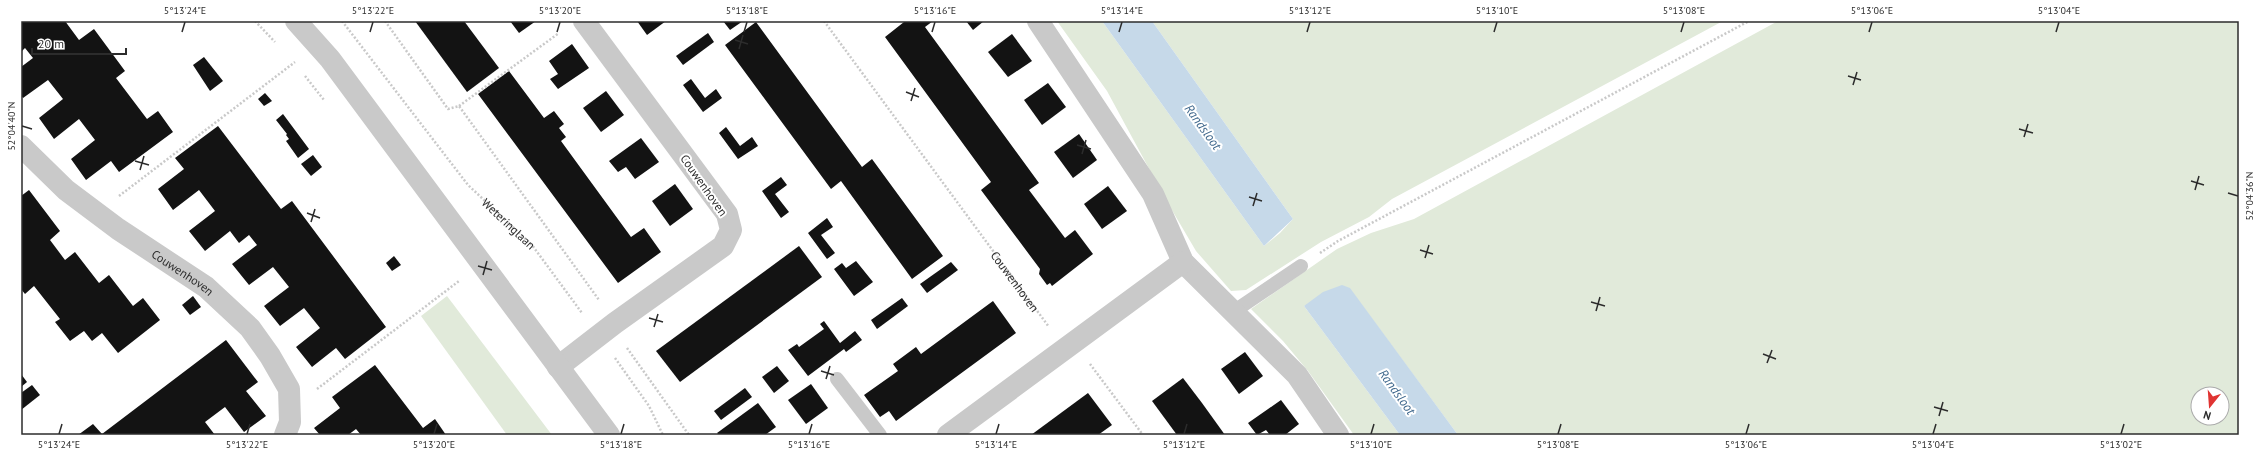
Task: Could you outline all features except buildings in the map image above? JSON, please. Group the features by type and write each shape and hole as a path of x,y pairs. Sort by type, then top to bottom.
{"street":[{"path":"296,21 330,59 609,435"},
{"name":"Couwenhoven","path":"558,367 723,246 731,230 727,214 584,21"},
{"path":"1038,21 1153,194 1183,262 1297,375 1338,435"},
{"name":"Couwenhoven","path":"21,146 66,190 96,213 206,287 250,328 270,356 289,389 290,422 285,435"},
{"path":"948,435 1064,348 1183,262"}],"lane":[{"path":"1232,312 1301,266"},
{"path":"837,379 880,435"}],"path":[{"name":"Weteringlaan","path":"342,21 468,185 532,245 608,330 663,435"},
{"path":"385,21 448,109 459,106 564,30"},
{"name":"Couwenhoven","path":"824,21 1064,348 1092,366 1143,435"},
{"path":"1301,266 1338,241 1749,21"},
{"path":"96,213 295,62"},
{"path":"459,106 608,330 622,342 689,435"},
{"path":"289,401 303,399 458,281"}],"green space":[{"path":"1057,21 1102,21 1264,246 1280,233 1293,219 1152,21 1723,21 1392,199 1369,217 1321,242 1246,290 1231,291 1196,251 1166,200 1107,91"},
{"path":"1778,21 2239,21 2239,435 1458,435 1350,289 1304,306 1400,435 1354,435 1308,371 1283,341 1251,309 1337,249 1371,233 1414,219"},
{"path":"447,296 552,435 507,435 421,316"}],"water":[{"name":"Randsloot","path":"1102,21 1152,21 1293,219 1264,246"},
{"name":"Randsloot","path":"1342,285 1350,288 1458,435 1400,435 1304,306 1323,292"}]}
